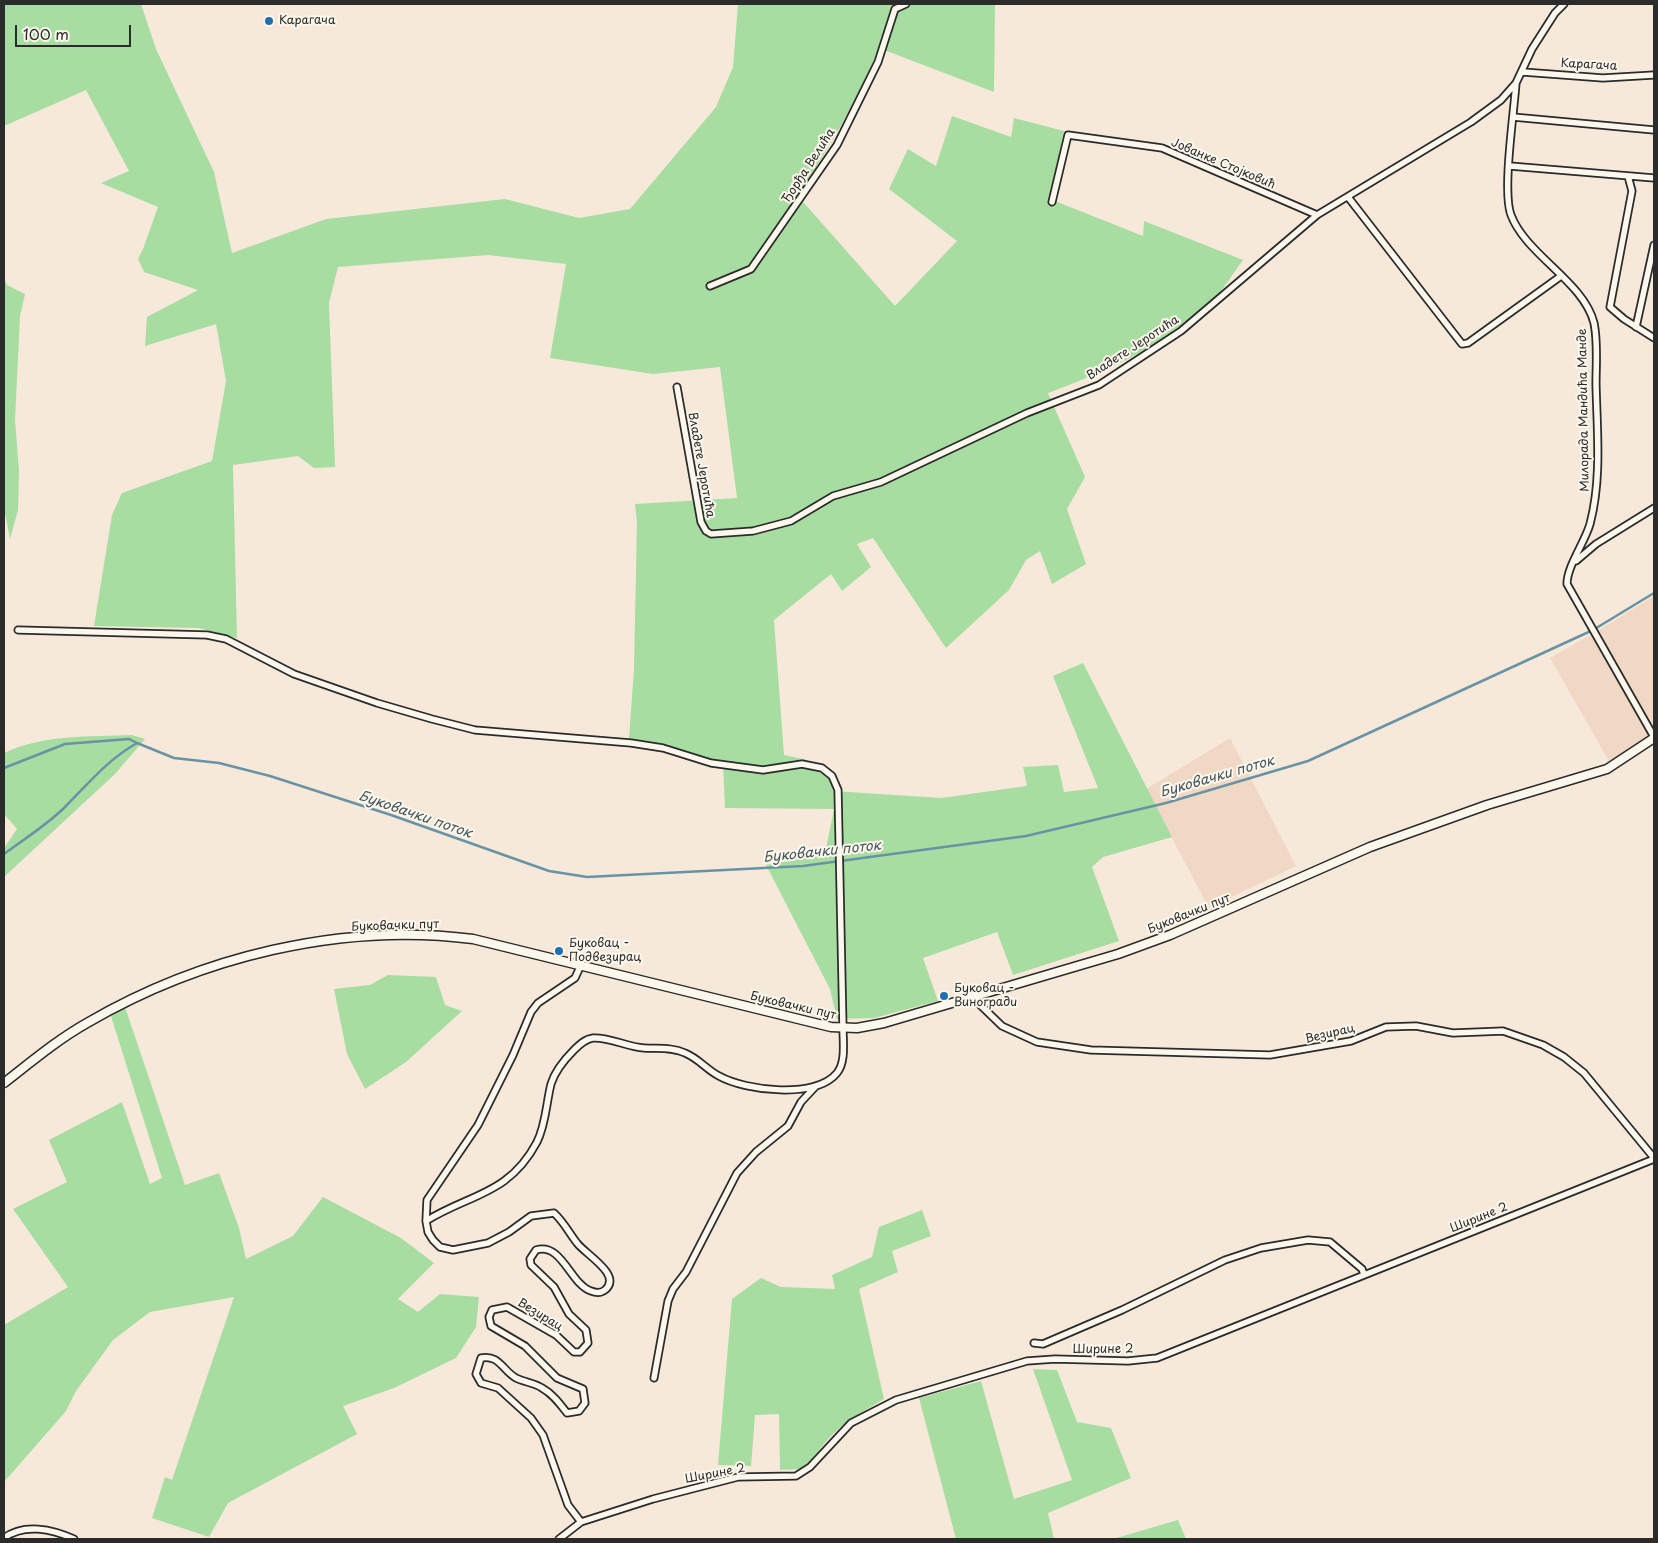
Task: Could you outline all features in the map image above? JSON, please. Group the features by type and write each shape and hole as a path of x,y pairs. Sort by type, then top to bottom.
{"street":[{"name":"Ђорђа Велића","path":"710,286 751,269 837,146 878,62 895,9 906,4"},
{"name":"Владете Јеротића","path":"677,387 703,528 711,534 753,531 791,521 833,496 880,482 1027,412 1099,385 1181,331 1317,215 1471,122 1501,100 1516,83 1523,72 1532,49 1555,13 1564,4"},
{"name":"Карагача","path":"1523,72 1604,78 1654,75"},
{"name":"Милорада Мандића Манде","path":"1516,83 1508,196 1511,214 1522,234 1587,307 1594,324 1597,484 1590,525 1569,571 1568,588 1654,738"},
{"path":"1513,117 1654,130"},
{"name":"Јованке Стојковић","path":"1052,202 1068,135 1162,148 1317,215"},
{"path":"1510,166 1654,178"},
{"path":"1628,176 1632,191 1610,307 1654,338"},
{"path":"1348,197 1462,344 1468,343 1561,276"},
{"path":"1636,327 1654,245"},
{"path":"1574,562 1596,544 1654,508"},
{"path":"18,630 207,635 226,639 304,677 377,703 475,730 631,743 663,748 711,763 763,770 802,764 822,768 832,776 838,790 840,852 843,1050 838,1072 827,1082 815,1087 773,1090 752,1088 719,1076 683,1052 658,1047 645,1048 600,1038 590,1038 579,1044 563,1061 552,1082 546,1118 537,1142 512,1175 478,1198 440,1212 426,1221"},
{"name":"Буковачки пут","path":"4,1082 84,1024 134,997 212,967 288,948 372,936 434,935 491,942 580,967 843,1029 884,1023 1118,954 1231,910 1370,847 1496,802 1596,774 1624,760 1654,738"},
{"path":"426,1221 427,1200 478,1125 514,1055 531,1012 538,1003 575,978 580,967"},
{"name":"Везирац","path":"972,997 1002,1026 1037,1042 1091,1050 1270,1055 1351,1041 1386,1027 1416,1026 1453,1033 1503,1031 1543,1045 1584,1073 1654,1158"},
{"path":"654,1378 668,1301 673,1289 686,1272 738,1173 756,1152 788,1126 801,1102 815,1087"},
{"name":"Ширине 2","path":"559,1539 581,1522 653,1498 738,1477 796,1476 810,1467 851,1423 896,1400 1027,1361 1128,1361 1157,1358 1654,1158"},
{"name":"Везирац","path":"426,1221 428,1232 433,1240 440,1247 453,1250 488,1243 531,1216 547,1212 554,1213 564,1222 578,1245 608,1273 610,1281 608,1287 598,1293 584,1288 557,1255 548,1250 543,1248 536,1250 530,1259 530,1265 554,1287 569,1314 586,1330 588,1343 580,1352 574,1352 556,1334 507,1307 492,1310 489,1317 491,1326 525,1346 557,1378 583,1389 585,1404 579,1411 567,1413 553,1396 542,1388 516,1378 501,1362 487,1357 481,1358 476,1374 481,1383 498,1388 516,1404 543,1435 568,1505 581,1522"},
{"path":"1034,1344 1043,1344 1122,1310 1225,1260 1261,1248 1308,1240 1330,1242 1362,1268 1364,1274"},
{"path":"4,1538 18,1531 36,1529 74,1539"}],"shaded area":[{"path":"1654,596 1654,731 1612,658 1599,630"},
{"path":"1592,634 1650,735 1610,763 1550,658"},
{"path":"1230,738 1296,866 1209,908 1146,789"}],"green space":[{"path":"4,4 141,4 156,49 214,172 232,253 326,219 505,199 579,218 630,209 716,107 733,67 738,4 995,4 994,92 879,48 842,124 821,160 797,195 895,306 957,241 889,189 908,149 936,166 952,116 1011,137 1014,118 1064,131 1050,199 1143,236 1144,221 1243,260 1214,300 1203,311 1167,337 1109,368 1048,393 1085,477 1067,509 1086,564 1052,584 1040,551 1026,560 1009,590 946,648 873,538 857,544 871,567 842,591 831,574 774,620 784,755 807,760 831,776 833,791 941,798 1027,786 1023,767 1058,765 1064,792 1098,788 1053,676 1083,663 1172,837 1103,857 1092,867 1119,941 1013,975 997,932 923,958 938,1001 874,1018 837,1019 830,989 766,865 825,854 834,809 725,808 723,763 629,739 634,669 637,522 635,504 737,498 720,367 653,374 550,358 566,264 488,255 338,267 329,303 335,467 314,468 298,456 233,465 237,638 199,628 94,626 112,515 122,493 212,461 226,381 216,324 145,346 147,317 198,290 144,272 138,259 158,207 101,183 129,171 86,90 4,126"},
{"path":"4,278 7,285 25,294 20,316 15,420 19,471 18,510 10,539 4,508"},
{"path":"132,735 145,739 115,774 4,877 4,848 17,829 4,814 4,753 35,742 51,739"},
{"path":"388,975 436,977 445,1005 462,1011 406,1062 365,1089 347,1054 334,989 370,985"},
{"path":"125,1007 185,1185 219,1173 239,1228 246,1259 293,1236 323,1197 401,1238 434,1263 398,1299 418,1312 440,1294 479,1297 476,1327 456,1358 394,1388 343,1406 357,1434 228,1503 209,1537 152,1518 165,1477 172,1480 234,1297 150,1312 113,1340 76,1391 66,1411 4,1482 4,1325 68,1287 13,1209 67,1182 49,1140 122,1102 150,1184 162,1178 110,1013"},
{"path":"922,1210 931,1236 892,1251 898,1272 859,1289 884,1399 847,1421 829,1438 803,1469 780,1470 779,1414 755,1415 751,1466 718,1465 732,1299 761,1278 781,1287 835,1289 832,1275 872,1257 879,1227"},
{"path":"1033,1369 1057,1370 1077,1422 1111,1428 1131,1478 1048,1513 1054,1539 956,1539 919,1398 981,1381 1014,1499 1072,1480"},
{"path":"1178,1520 1186,1539 1113,1539"}],"waterway":[{"name":"Буковачки поток","path":"4,854 51,820 107,765 137,743 174,758 219,763 270,776 391,815 549,871 587,877 803,866 1026,836 1166,803 1308,761 1593,630 1654,593"},
{"path":"4,768 65,744 129,739 137,743"}],"place":[{"name":"Карагача","path":"269,21"},
{"name":"Буковац - Подвезирац","path":"559,951"},
{"name":"Буковац - Виногради","path":"944,996"}]}
